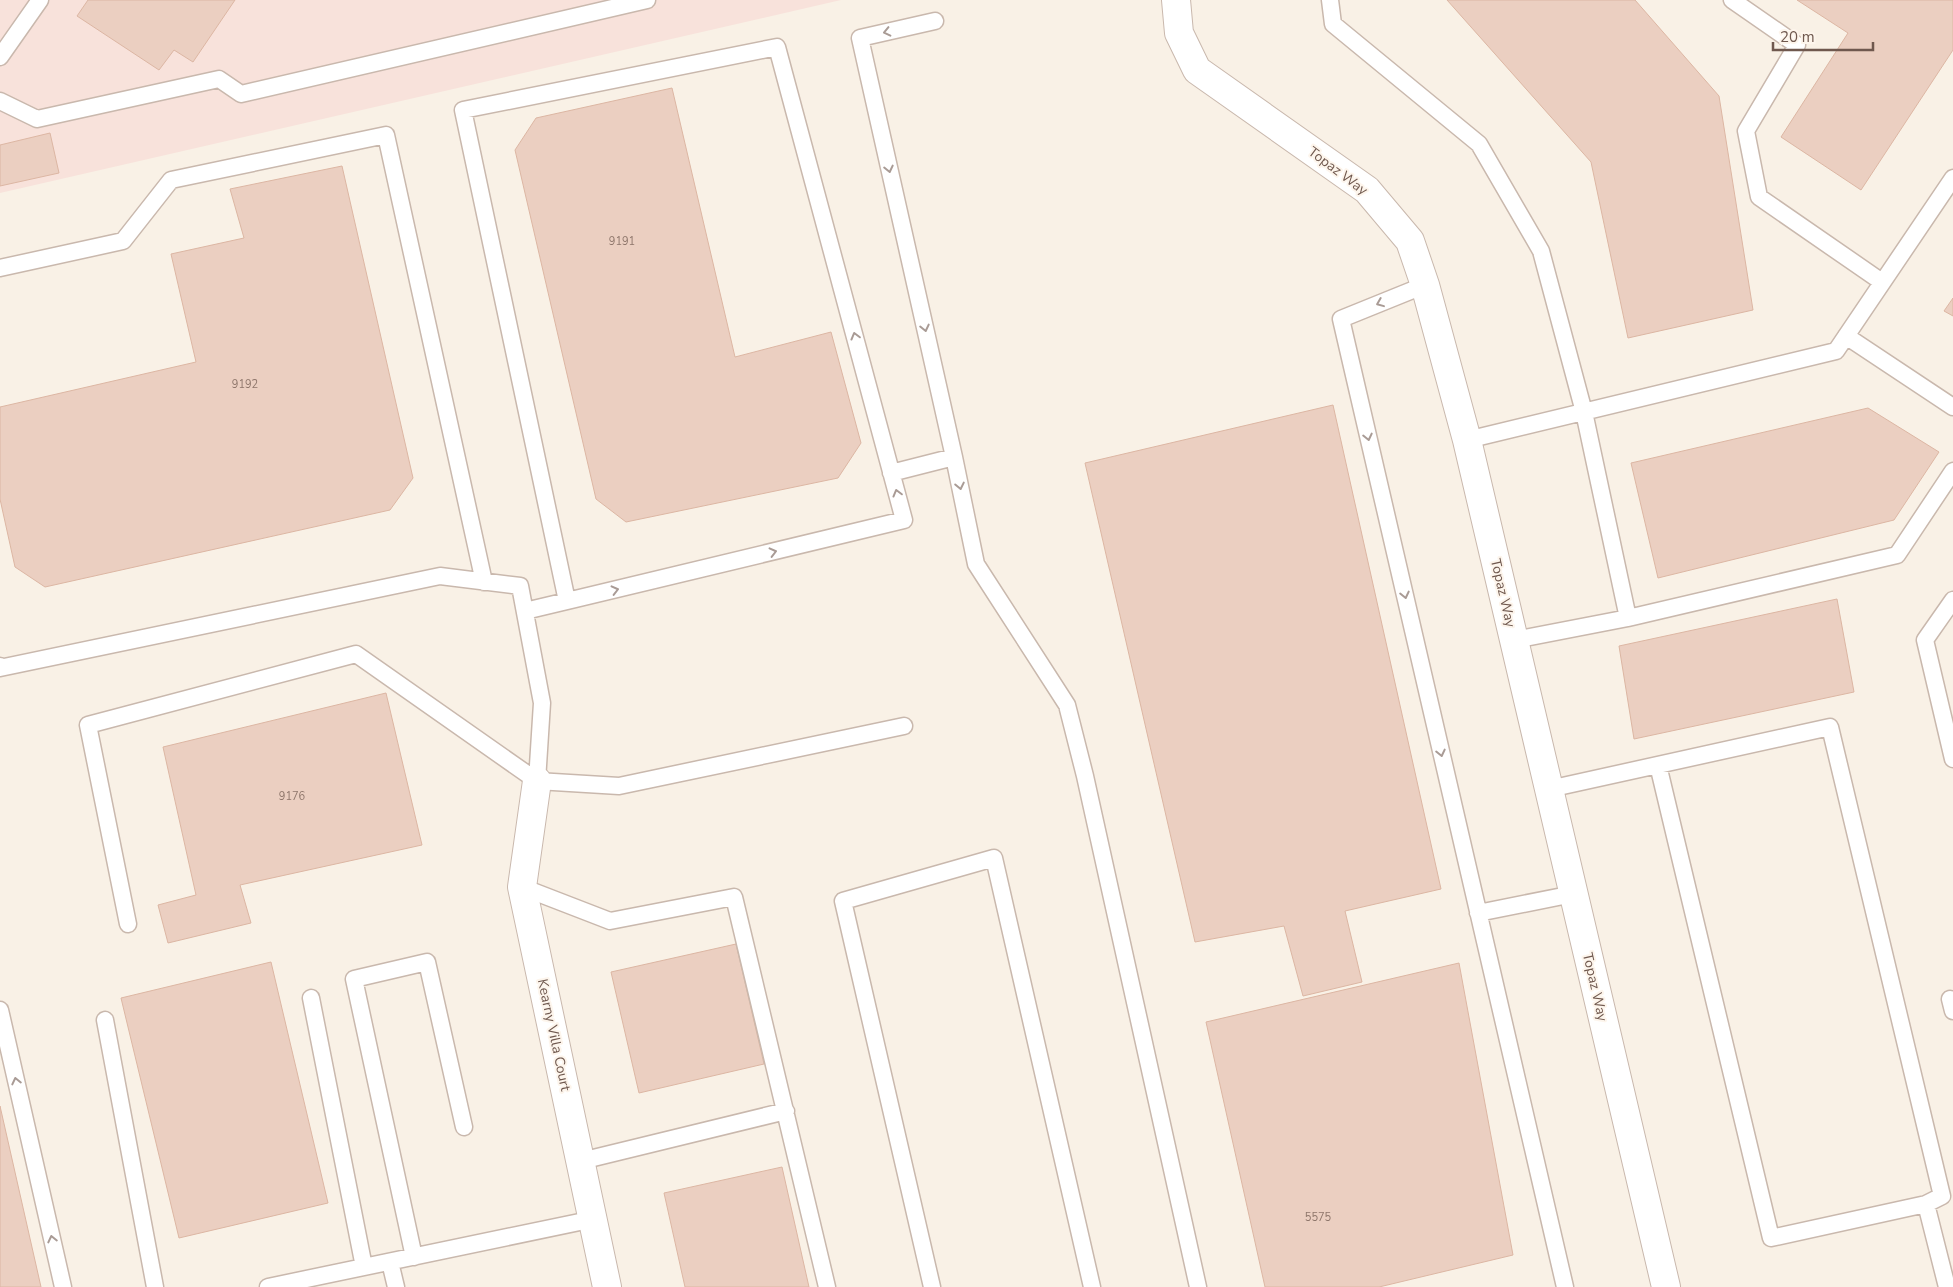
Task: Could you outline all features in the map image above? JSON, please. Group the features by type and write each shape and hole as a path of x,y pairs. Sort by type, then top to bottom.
{"street":[{"name":"Topaz Way","path":"1176,0 1179,33 1197,70 1367,190 1410,241 1425,285 1467,440 1666,1287"},
{"name":"Kearny Villa Court","path":"537,781 522,887 608,1287"}],"lane":[{"path":"0,57 40,0"},
{"path":"0,101 37,119 219,79 242,94 647,0"},
{"path":"1330,0 1334,24 1479,144 1541,251 1584,412 1628,618"},
{"path":"1732,0 1797,45 1746,131 1759,197 1882,282"},
{"path":"935,21 860,38 954,457 976,564 1067,705 1085,776 1198,1287"},
{"path":"525,611 567,601 904,520 777,47 463,110 567,601"},
{"path":"0,268 123,241 171,180 386,135 484,582"},
{"path":"1467,440 1836,350 1953,178"},
{"path":"1425,285 1341,319 1564,1287"},
{"path":"1846,336 1953,407"},
{"path":"891,473 954,457"},
{"path":"1514,640 1628,618 1897,555 1953,471"},
{"path":"0,666 0,668 10,666 440,576 520,586 542,703 537,781"},
{"path":"1953,600 1926,640 1953,758"},
{"path":"128,924 88,725 356,654 537,781 619,786 904,726"},
{"path":"1549,789 1658,764 1830,727 1942,1196 1926,1204 1771,1238 1658,764"},
{"path":"932,1287 843,901 994,858 1092,1287"},
{"path":"522,887 610,921 734,897 827,1287"},
{"path":"1478,913 1573,894"},
{"path":"414,1257 354,979 427,962 464,1127"},
{"path":"312,998 364,1267"},
{"path":"0,1010 63,1287"},
{"path":"104,1020 155,1287"},
{"path":"581,1161 786,1111"},
{"path":"1926,1204 1947,1287"},
{"path":"268,1287 594,1219"},
{"path":"390,1262 396,1287"}],"shaded area":[{"path":"0,0 841,0 0,193"}],"building":[{"path":"88,0 235,0 193,62 174,50 159,70 77,16"},
{"path":"1447,0 1635,0 1719,96 1753,310 1628,338 1591,162"},
{"path":"1797,0 1953,0 1953,50 1861,190 1781,137 1848,33"},
{"path":"672,88 735,357 831,332 861,443 838,478 626,522 596,499 515,150 536,118"},
{"path":"50,133 59,173 0,186 0,145"},
{"path":"342,166 413,478 390,510 45,587 15,567 0,499 0,407 196,362 171,254 244,238 230,189"},
{"path":"1953,298 1953,316 1944,311"},
{"path":"1333,405 1441,889 1345,911 1362,982 1303,996 1284,926 1195,942 1085,463"},
{"path":"1868,408 1939,452 1894,520 1658,578 1631,463"},
{"path":"1837,599 1854,692 1634,739 1619,646"},
{"path":"386,693 422,845 240,885 251,923 168,943 158,905 196,895 163,747"},
{"path":"736,944 764,1064 639,1093 611,972"},
{"path":"271,962 328,1203 179,1238 121,998"},
{"path":"1459,963 1513,1255 1379,1287 1265,1287 1206,1022"},
{"path":"0,1106 41,1287 0,1287"},
{"path":"782,1167 809,1287 685,1287 664,1193"}]}
